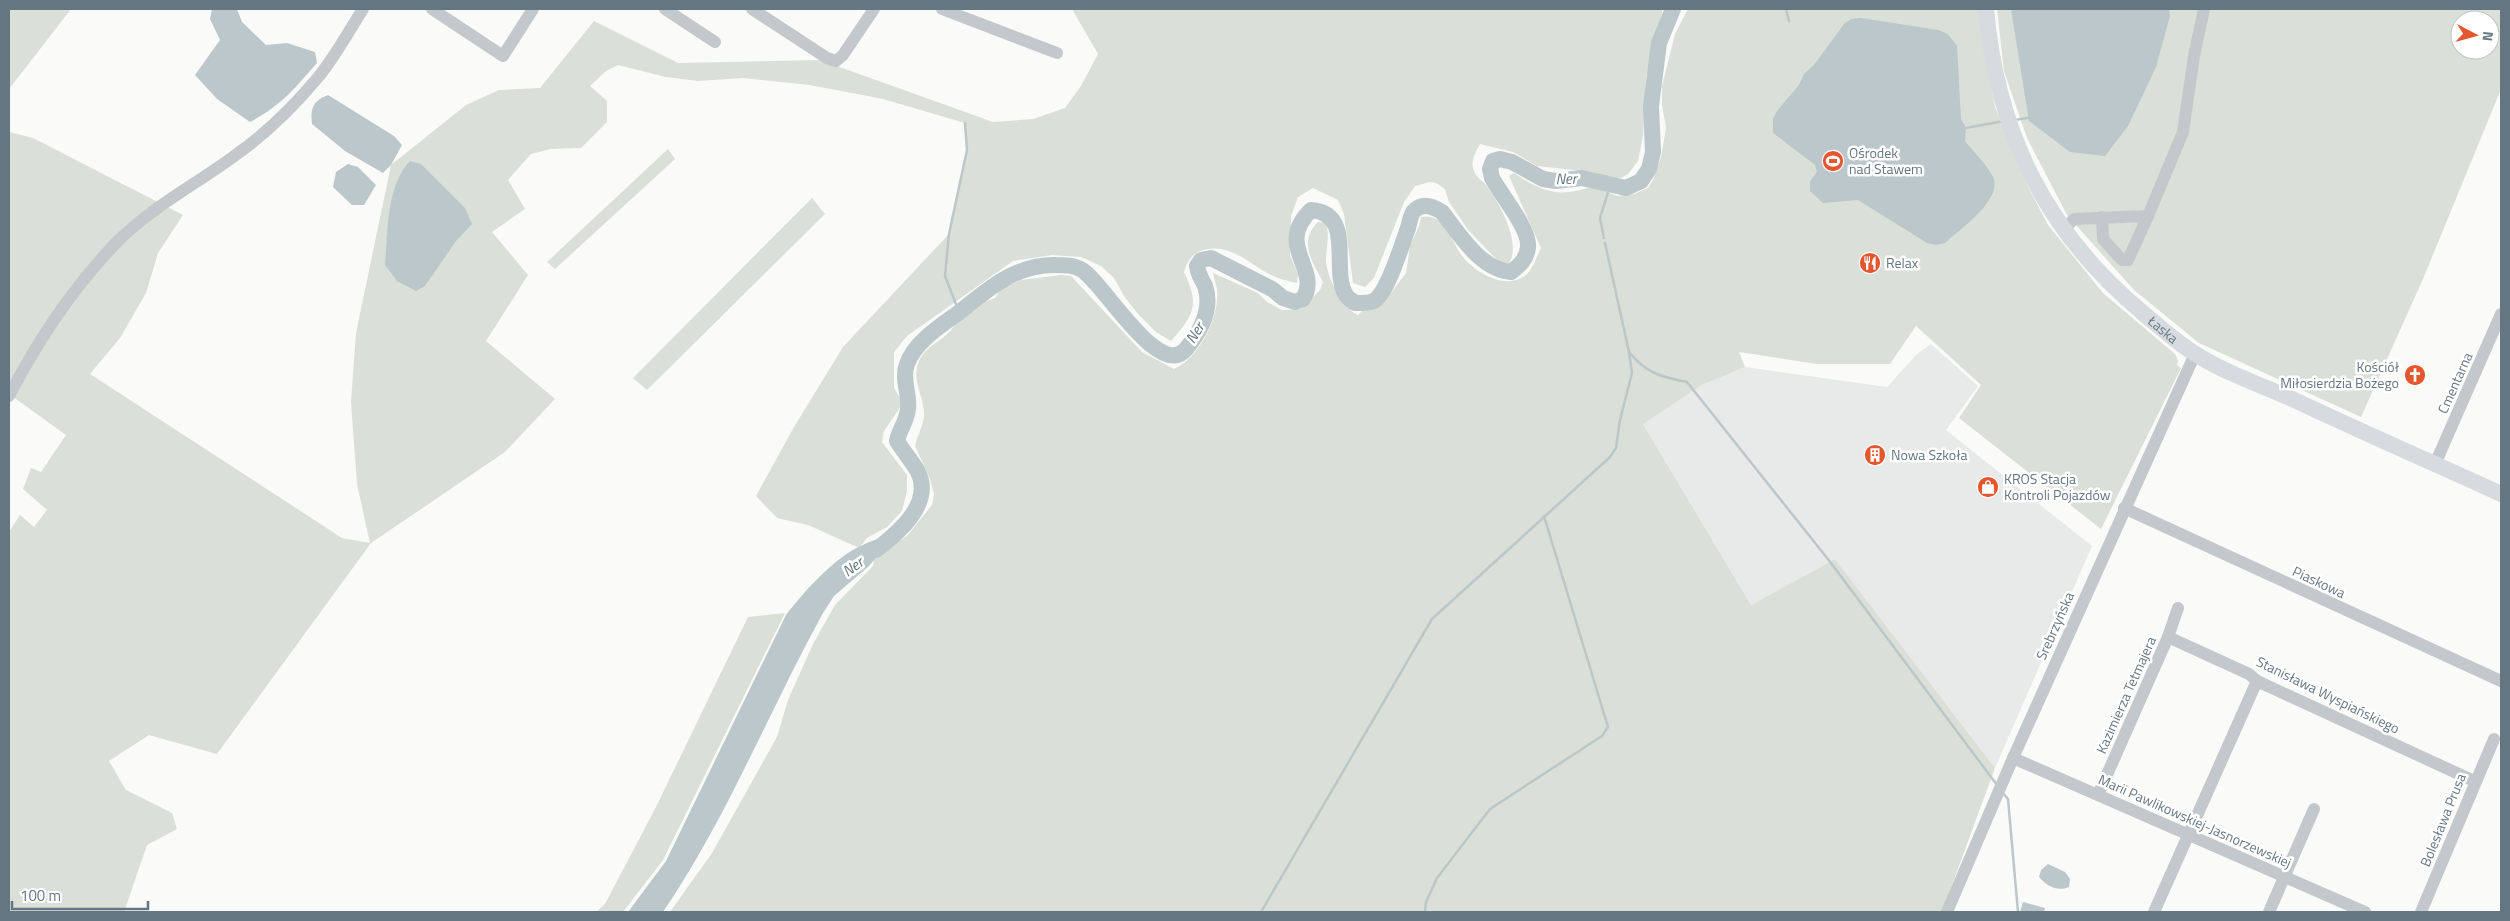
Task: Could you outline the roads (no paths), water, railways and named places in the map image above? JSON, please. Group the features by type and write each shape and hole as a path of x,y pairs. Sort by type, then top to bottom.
{"main road":[{"name":"Łaska","path":"1986,9 1993,62 2005,113 2032,179 2087,260 2119,293 2195,354 2501,494"}],"street":[{"path":"9,396 56,318 115,244 136,225 178,193 237,154 283,115 321,74 364,9"},
{"path":"432,9 503,56 533,9"},
{"path":"665,9 715,42"},
{"path":"752,9 827,58 836,61 843,55 874,9"},
{"path":"942,9 1057,53"},
{"path":"2102,217 2103,239 2122,260 2128,260 2183,132 2194,56 2204,9"},
{"path":"2066,227 2074,219 2148,216"},
{"name":"Cmentarna","path":"2435,464 2501,314"},
{"name":"Srebrzyńska","path":"1947,912 2124,508 2195,354"},
{"name":"Piaskowa","path":"2124,508 2501,681"},
{"name":"Kazimierza Tetmajera","path":"2098,794 2168,637 2178,608"},
{"name":"Stanisława Wyspiańskiego","path":"2168,637 2248,674 2257,681 2474,781"},
{"path":"2154,912 2257,681"},
{"name":"Bolesława Prusa","path":"2420,912 2474,790 2474,781 2494,739"},
{"name":"Marii Pawlikowskiej-Jasnorzewskiej","path":"2013,758 2365,912"},
{"path":"2269,912 2314,809"}],"water":[{"path":"212,9 237,9 242,22 266,45 287,43 315,52 317,63 294,89 271,109 250,122 217,99 195,75 220,40 210,19"},
{"path":"2011,9 2169,9 2170,16 2156,67 2128,126 2105,156 2070,152 2029,121"},
{"path":"1861,18 1938,30 1948,34 1957,46 1961,119 1966,128 1965,141 1983,162 1992,175 1995,184 1993,193 1987,203 1945,243 1936,245 1927,243 1858,200 1823,203 1810,191 1810,181 1817,172 1815,165 1773,133 1773,119 1777,111 1799,85 1804,74 1814,65 1844,24 1851,19"},
{"path":"328,95 394,136 402,145 391,165 383,173 345,151 312,124 312,109 319,100"},
{"path":"410,161 421,164 465,208 472,224 456,241 425,286 416,291 397,281 385,265 392,196 402,171"},
{"path":"348,164 358,167 376,185 364,205 352,205 333,187 336,172"},
{"path":"897,532 869,566 834,596 823,613 707,840 663,912 628,912 666,861 786,615 817,579 844,555 863,545"},
{"path":"2048,864 2065,872 2070,879 2069,887 2060,889 2052,887 2039,877 2041,870"},
{"path":"2023,902 2045,908 2044,912 2020,912"}],"waterway":[{"name":"Ner","path":"876,550 912,516 921,494 921,482 917,470 897,441 908,409 905,381 907,364 916,349 928,336 1002,280 1027,269 1041,266 1066,265 1076,267 1091,278 1147,341 1161,352 1175,355 1186,349 1204,320 1207,295 1197,266 1201,260 1211,258 1272,289 1283,298 1295,302 1303,299 1307,288 1307,278 1297,246 1297,235 1301,223 1311,210 1325,214 1333,221 1338,232 1342,285 1346,295 1355,303 1371,302 1379,296 1394,267 1410,218 1415,210 1421,206 1432,207 1442,212 1464,241 1481,258 1500,270 1511,272 1524,259 1528,247 1527,240 1520,222 1492,178 1490,169 1493,161 1500,159 1512,162 1543,179 1556,181 1582,178 1626,188 1641,181 1649,169 1653,152 1651,106 1659,43 1673,9"},
{"path":"1786,9 1789,21"},
{"path":"2014,120 2028,118"},
{"path":"1966,128 2004,121"},
{"path":"959,312 945,276 949,234 967,150 965,123"},
{"path":"1604,238 1600,218 1610,186"},
{"path":"1605,243 1629,352 1642,365 1655,373 1687,382 1831,563 1997,785"},
{"path":"1261,912 1432,619 1610,457 1616,448 1620,420 1632,373 1629,353"},
{"path":"1425,912 1426,902 1437,878 1490,809 1602,736 1608,727 1544,516"},
{"path":"2003,793 2008,799 2018,912"}],"place":[{"name":"Ośrodek nad Stawem","path":"1833,161"},
{"name":"Relax","path":"1870,263"},
{"name":"Kościół Miłosierdzia Bożego","path":"2415,375"},
{"name":"Nowa Szkoła","path":"1875,455"},
{"name":"KROS Stacja Kontroli Pojazdów","path":"1988,487"}]}
